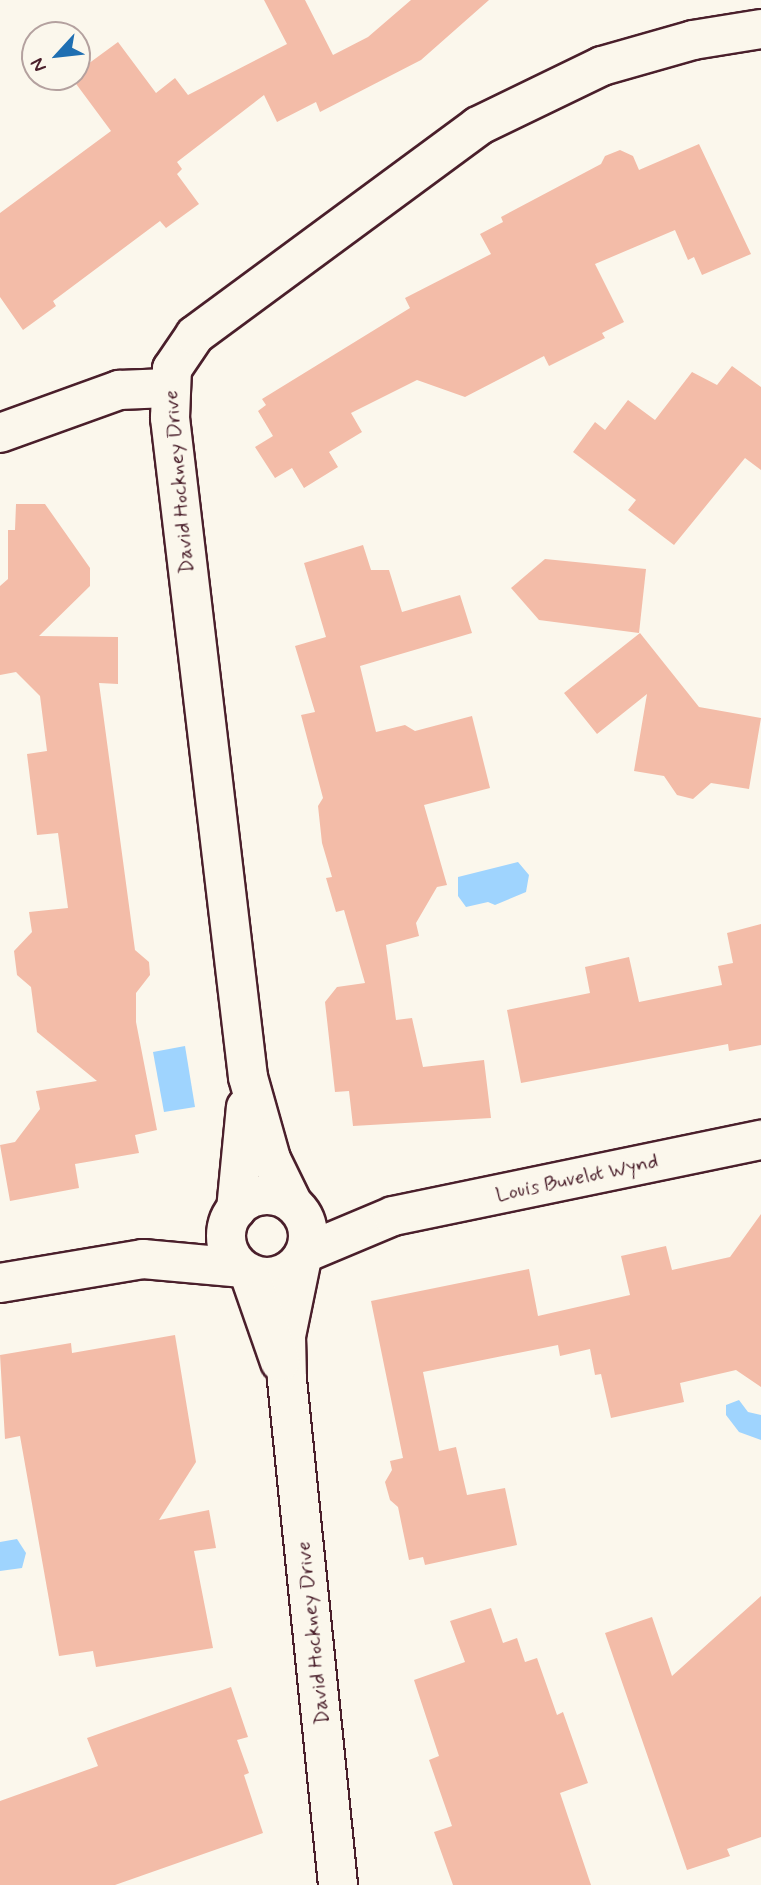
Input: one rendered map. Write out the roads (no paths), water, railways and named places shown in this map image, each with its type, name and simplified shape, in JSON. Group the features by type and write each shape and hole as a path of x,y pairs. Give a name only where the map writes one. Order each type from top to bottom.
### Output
{"street":[{"name":"David Hockney Drive","path":"296,1207 271,1159 248,1077 168,388 181,351 195,335 478,126 602,66 693,40 761,29"},
{"path":"0,433 119,390 168,388"},
{"name":"David Hockney Drive","path":"234,1212 248,1077"},
{"name":"Louis Buvelot Wynd","path":"304,1255 393,1216 761,1140"},
{"path":"0,1283 143,1259 245,1270 273,1277 295,1267 304,1255 307,1227 296,1207 267,1195 250,1199 234,1212 143,1259"},
{"name":"Louis Buvelot Wynd","path":"296,1207 393,1216"},
{"path":"234,1212 228,1249 245,1270"},
{"name":"David Hockney Drive","path":"304,1255 286,1336 286,1380 338,1885"},
{"name":"David Hockney Drive","path":"245,1270 286,1380"}],"water":[{"path":"518,862 529,875 526,892 495,905 488,902 466,907 458,896 458,877"},
{"path":"185,1046 195,1107 164,1112 153,1052"},
{"path":"739,1400 748,1412 761,1415 761,1440 739,1432 726,1415 726,1405"},
{"path":"17,1539 26,1553 22,1568 0,1571 0,1542"}]}
